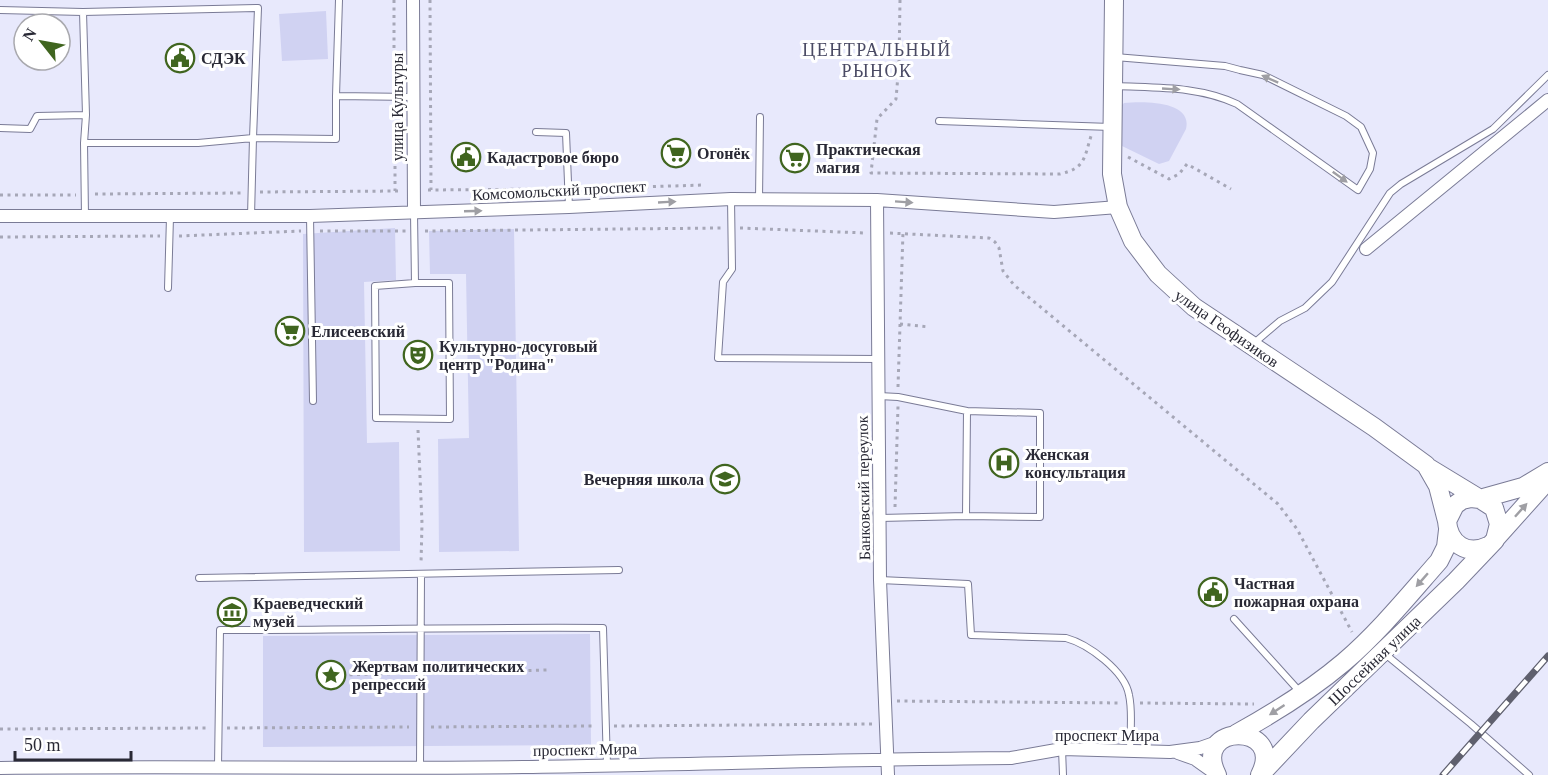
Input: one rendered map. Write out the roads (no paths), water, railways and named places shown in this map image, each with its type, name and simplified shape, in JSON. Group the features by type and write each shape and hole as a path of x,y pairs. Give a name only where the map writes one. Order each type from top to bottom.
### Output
{"main road":[{"name":"улица Геофизиков","path":"1114,0 1112,174 1118,207 1133,242 1158,274 1194,307 1374,427 1426,465 1438,486 1447,526"},
{"path":"1426,465 1480,499 1494,508 1498,515 1498,532 1491,543 1481,549 1464,549 1451,538 1447,526 1450,513 1462,500 1480,499 1523,487 1548,472"},
{"name":"Шоссейная улица","path":"1260,775 1311,721 1456,581 1548,480"},
{"name":"Шоссейная улица","path":"1228,737 1261,720 1301,694 1352,655 1400,606 1443,554 1446,546 1447,526"},
{"path":"1217,775 1212,757 1228,737 1245,735 1259,744 1265,759 1260,775"}],"street":[{"name":"улица Культуры","path":"413,0 414,213"},
{"path":"1366,249 1548,100"},
{"name":"Комсомольский проспект","path":"0,216 310,216 731,199 877,201 1054,212 1118,207"},
{"name":"Банковский переулок","path":"877,201 880,579 888,775"},
{"name":"проспект Мира","path":"0,768 306,771 420,767 439,771 607,766 621,770 886,759 1011,758 1062,749 1170,752 1200,748 1228,737"},
{"name":"проспект Мира","path":"1170,752 1195,759 1217,775"}],"lane":[{"path":"84,143 198,143 252,138 336,139 339,0"},
{"path":"0,10 83,12 258,8 251,216"},
{"path":"83,12 86,115 85,217"},
{"path":"1113,86 1193,90 1223,97 1237,104 1358,190 1373,162 1373,153 1361,127 1333,108 1263,75 1225,66 1114,57"},
{"path":"1250,346 1280,321 1305,308 1332,282 1390,194 1401,184 1493,129 1548,75"},
{"path":"336,96 414,97"},
{"path":"0,128 30,129 37,116 86,115"},
{"path":"759,199 760,117"},
{"path":"939,121 1111,128"},
{"path":"536,132 566,134 569,207"},
{"path":"731,199 732,269 723,282 718,358 878,359"},
{"path":"414,213 415,283"},
{"path":"310,216 314,401"},
{"path":"168,288 170,217"},
{"path":"415,283 449,283 450,419 376,418 375,286 415,283"},
{"path":"879,396 898,397 967,411 1040,413 1040,517 880,518"},
{"path":"966,516 967,411"},
{"path":"199,578 619,570"},
{"path":"420,767 421,574"},
{"path":"880,579 968,584 971,635 1050,637 1079,642 1089,647 1118,674 1125,684 1130,703 1130,751"},
{"path":"1234,619 1301,694"},
{"path":"218,770 220,630 379,630 420,627 603,628 607,766"},
{"path":"1383,652 1529,775"},
{"path":"1062,749 1063,775"}],"railway":[{"path":"1443,775 1548,656"}],"place":[{"name":"СДЭК","path":"180,58"},
{"name":"Огонёк","path":"676,153"},
{"name":"Кадастровое бюро","path":"466,157"},
{"name":"Практическая магия","path":"795,158"},
{"name":"Елисеевский","path":"290,331"},
{"name":"Культурно-досуговый центр \"Родина\"","path":"418,355"},
{"name":"Женская консультация","path":"1004,463"},
{"name":"Вечерняя школа","path":"725,479"},
{"name":"Частная пожарная охрана","path":"1213,592"},
{"name":"Краеведческий музей","path":"232,612"},
{"name":"Жертвам политических репрессий","path":"331,675"}],"district":[{"name":"ЦЕНТРАЛЬНЫЙ РЫНОК","path":"877,60"}]}
